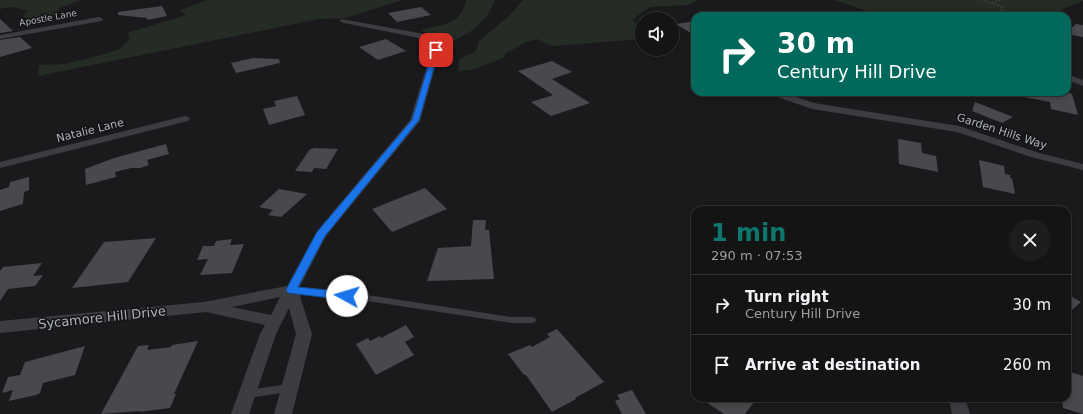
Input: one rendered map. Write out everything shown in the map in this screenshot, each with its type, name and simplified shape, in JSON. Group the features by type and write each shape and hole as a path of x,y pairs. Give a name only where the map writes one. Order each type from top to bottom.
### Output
{"street":[{"name":"Apostle Lane","path":"0,37 99,19"},
{"path":"240,414 268,334 321,234 415,120 436,50 427,37 344,21"},
{"path":"1071,78 1083,83"},
{"name":"Garden Hills Way","path":"783,96 812,106 960,129 1035,155 1083,167"},
{"name":"Natalie Lane","path":"0,165 186,119"},
{"path":"204,307 291,290"},
{"path":"283,414 304,334 291,290"},
{"path":"204,307 275,321"},
{"name":"Sycamore Hill Drive","path":"0,327 204,307"},
{"path":"958,402 961,414"}],"lane":[{"path":"291,290 374,299 512,320 532,320"},
{"path":"247,394 290,388"}],"path":[{"path":"981,0 1003,8 1000,12"},
{"path":"992,3 1000,0"}],"shaded area":[{"path":"0,0 81,0 60,8 53,18 41,21 23,17 28,10 10,7 0,9"},
{"path":"207,0 403,0 345,18 319,19 38,76 39,65 65,64 120,49 130,38 127,33 186,15 179,11"},
{"path":"466,0 495,0 487,16 473,30 450,43 420,30 443,25 455,19 460,15"},
{"path":"523,0 698,0 689,5 650,7 643,12 635,12 635,18 632,20 635,22 635,40 553,46 537,39 526,42 506,53 503,58 475,69 458,71 459,59 476,51 479,41 509,16"},
{"path":"834,0 1083,0 1058,12 871,12"}],"building":[{"path":"162,6 167,16 147,20 147,18 118,15 118,12"},
{"path":"421,7 431,15 397,22 388,13"},
{"path":"0,19 13,31 0,33"},
{"path":"691,22 691,32 679,26 679,24"},
{"path":"1076,24 1083,25 1083,37 1071,35 1071,28"},
{"path":"20,37 32,48 0,57 0,40"},
{"path":"386,39 406,51 378,60 359,47"},
{"path":"253,58 279,59 280,63 236,73 231,63"},
{"path":"552,61 572,72 552,79 590,103 551,116 531,102 553,95 518,71"},
{"path":"1072,94 1078,115 1051,109 1050,102 1024,97 1071,96"},
{"path":"297,96 305,115 269,125 263,109 276,106 274,101"},
{"path":"975,102 1013,117 1002,123 972,111"},
{"path":"898,139 921,143 922,153 936,156 938,172 899,164"},
{"path":"166,144 169,154 147,160 149,165 115,172 116,177 86,185 85,169 114,158"},
{"path":"310,149 338,149 326,169 314,168 312,172 295,171"},
{"path":"979,160 1004,166 1005,174 1010,175 1010,178 1012,178 1015,194 983,187"},
{"path":"29,177 29,190 24,192 23,204 0,211 0,190 9,187 10,182"},
{"path":"425,188 447,209 392,232 372,209"},
{"path":"279,189 307,194 281,217 268,215 273,210 259,207"},
{"path":"473,220 486,220 485,230 489,230 494,279 427,281 438,248 471,246"},
{"path":"156,238 128,282 72,288 104,242"},
{"path":"232,239 230,245 244,244 232,273 200,275 208,259 197,260 203,246 214,246 216,241"},
{"path":"42,263 33,276 43,275 35,286 8,289 0,301 0,271 3,267"},
{"path":"1071,296 1081,302 1071,311"},
{"path":"406,325 414,337 405,342 414,355 376,375 356,344 368,338 370,341 380,336 381,338"},
{"path":"557,329 604,382 552,412 526,375 524,375 508,354 530,345 532,347 550,337 547,334"},
{"path":"198,341 174,394 176,394 170,408 139,412 140,411 101,414 138,346 149,345 147,350 171,347 172,345"},
{"path":"85,346 75,375 43,383 40,393 36,395 9,401 13,390 2,393 8,377 20,375 25,362"},
{"path":"1071,372 1083,376 1083,414 1063,408 1062,402 1071,402"},
{"path":"632,390 646,414 622,414 615,401 620,399 617,395"},
{"path":"706,402 754,402 745,414 724,414"}],"route":[{"path":"347,296 291,290 321,234 415,120 436,50"}]}
